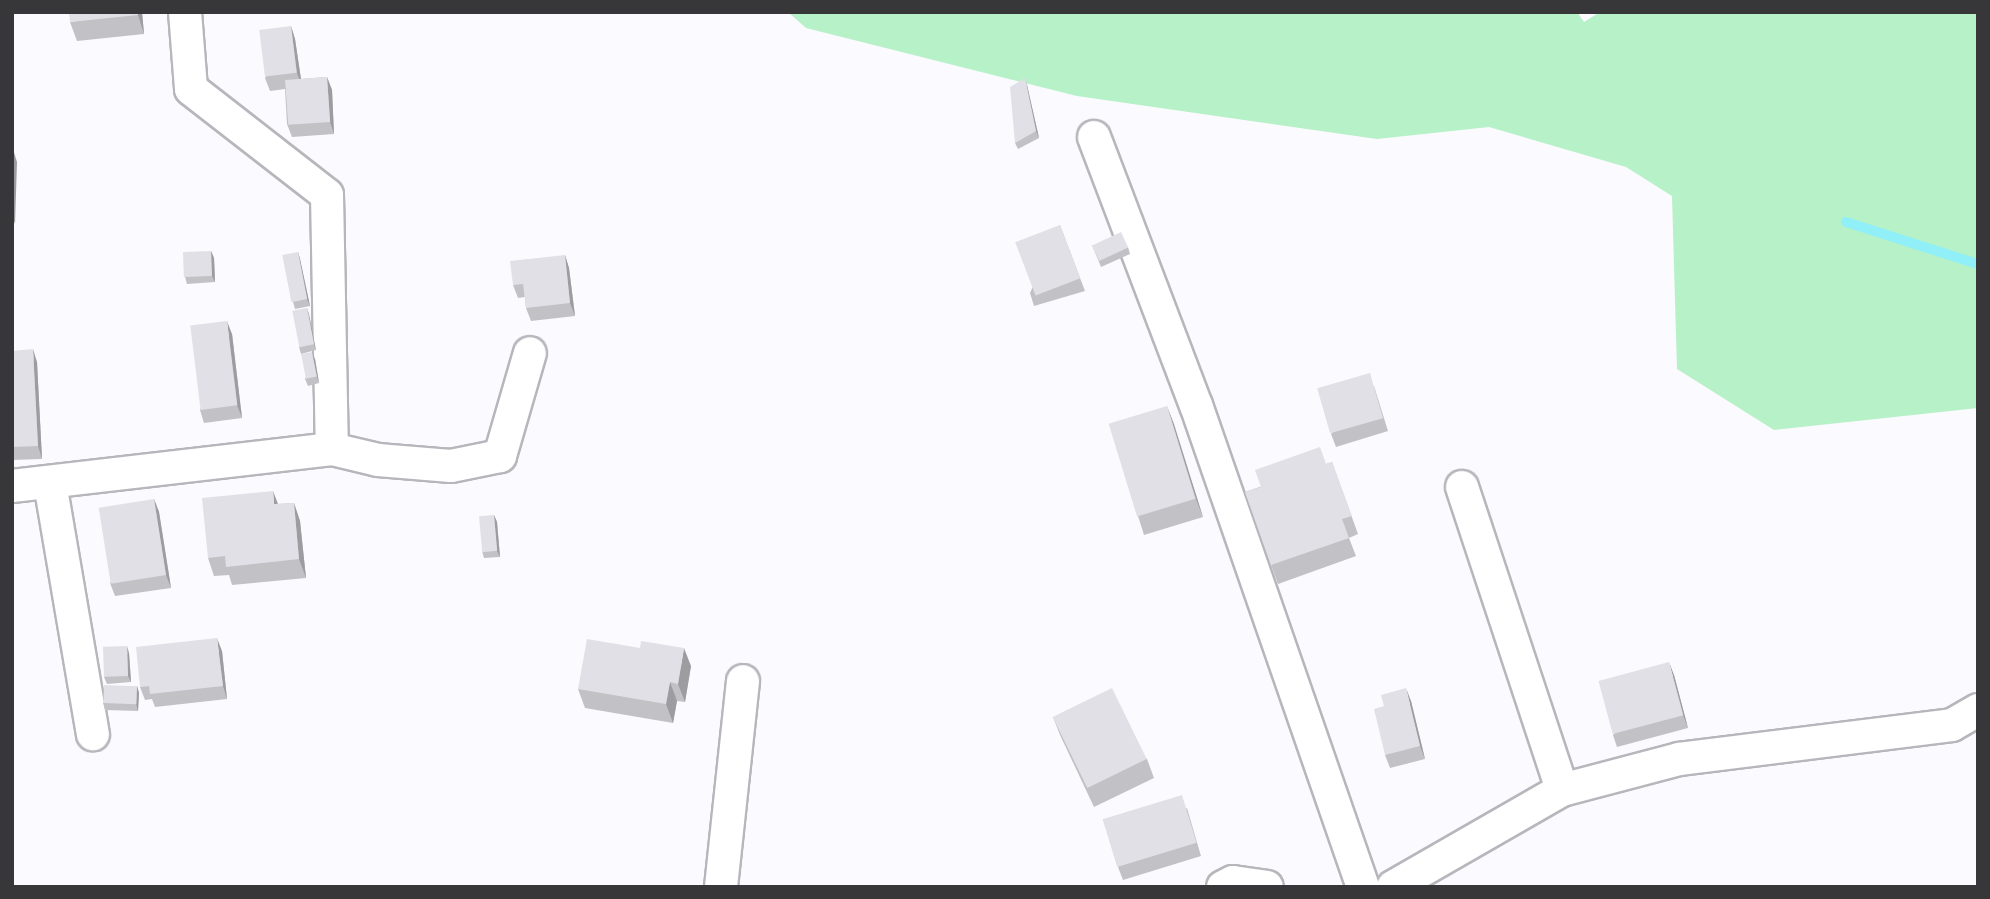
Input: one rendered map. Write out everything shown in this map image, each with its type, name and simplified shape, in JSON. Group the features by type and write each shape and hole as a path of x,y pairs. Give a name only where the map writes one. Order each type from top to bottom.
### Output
{"street":[{"path":"185,12 191,89 327,195 332,449"},
{"path":"1094,137 1196,405 1363,887"},
{"path":"12,486 50,484 332,449 378,460 451,466 500,456 530,353"},
{"path":"50,484 93,734"},
{"path":"1462,487 1562,790"},
{"path":"721,887 743,681"},
{"path":"1393,887 1562,790 1679,759 1952,726 1978,710"},
{"path":"1223,887 1233,882 1267,887"}],"green space":[{"path":"788,12 1577,12 1584,22 1600,12 1978,12 1978,408 1774,430 1677,369 1672,196 1626,167 1489,127 1377,139 1077,96 806,28"}],"building":[{"path":"69,12 137,12 138,15 70,22"},
{"path":"291,26 297,73 265,77 259,30"},
{"path":"327,77 330,122 288,125 285,80"},
{"path":"1025,78 1036,131 1015,143 1010,87"},
{"path":"1060,225 1080,278 1036,295 1015,242"},
{"path":"1121,232 1128,247 1099,261 1092,246"},
{"path":"211,251 212,276 184,277 183,252"},
{"path":"298,252 307,299 291,302 282,255"},
{"path":"565,255 570,303 526,308 523,284 513,285 510,261"},
{"path":"307,308 314,344 299,347 292,311"},
{"path":"227,321 237,405 201,410 190,326"},
{"path":"33,349 38,446 12,447 12,351"},
{"path":"312,352 317,377 306,379 301,354"},
{"path":"1370,373 1383,418 1330,433 1317,388"},
{"path":"1167,406 1195,499 1137,517 1109,424"},
{"path":"1320,447 1326,464 1332,462 1352,516 1342,519 1349,538 1271,565 1245,492 1261,487 1255,470"},
{"path":"273,491 274,504 294,503 299,559 226,567 225,556 208,558 202,498"},
{"path":"154,499 166,575 111,584 99,508"},
{"path":"494,515 497,551 482,552 479,516"},
{"path":"217,638 223,686 150,694 149,686 140,687 136,647"},
{"path":"587,639 640,648 641,641 684,648 678,684 670,682 666,704 578,689"},
{"path":"127,646 128,676 104,677 103,647"},
{"path":"1669,662 1683,715 1613,734 1598,681"},
{"path":"104,685 137,686 136,704 103,703"},
{"path":"1112,688 1147,759 1087,788 1053,717"},
{"path":"1406,688 1420,746 1385,755 1374,709 1384,706 1381,695"},
{"path":"1182,795 1197,843 1117,867 1103,819"}],"waterway":[{"path":"1846,222 1978,264"}]}
